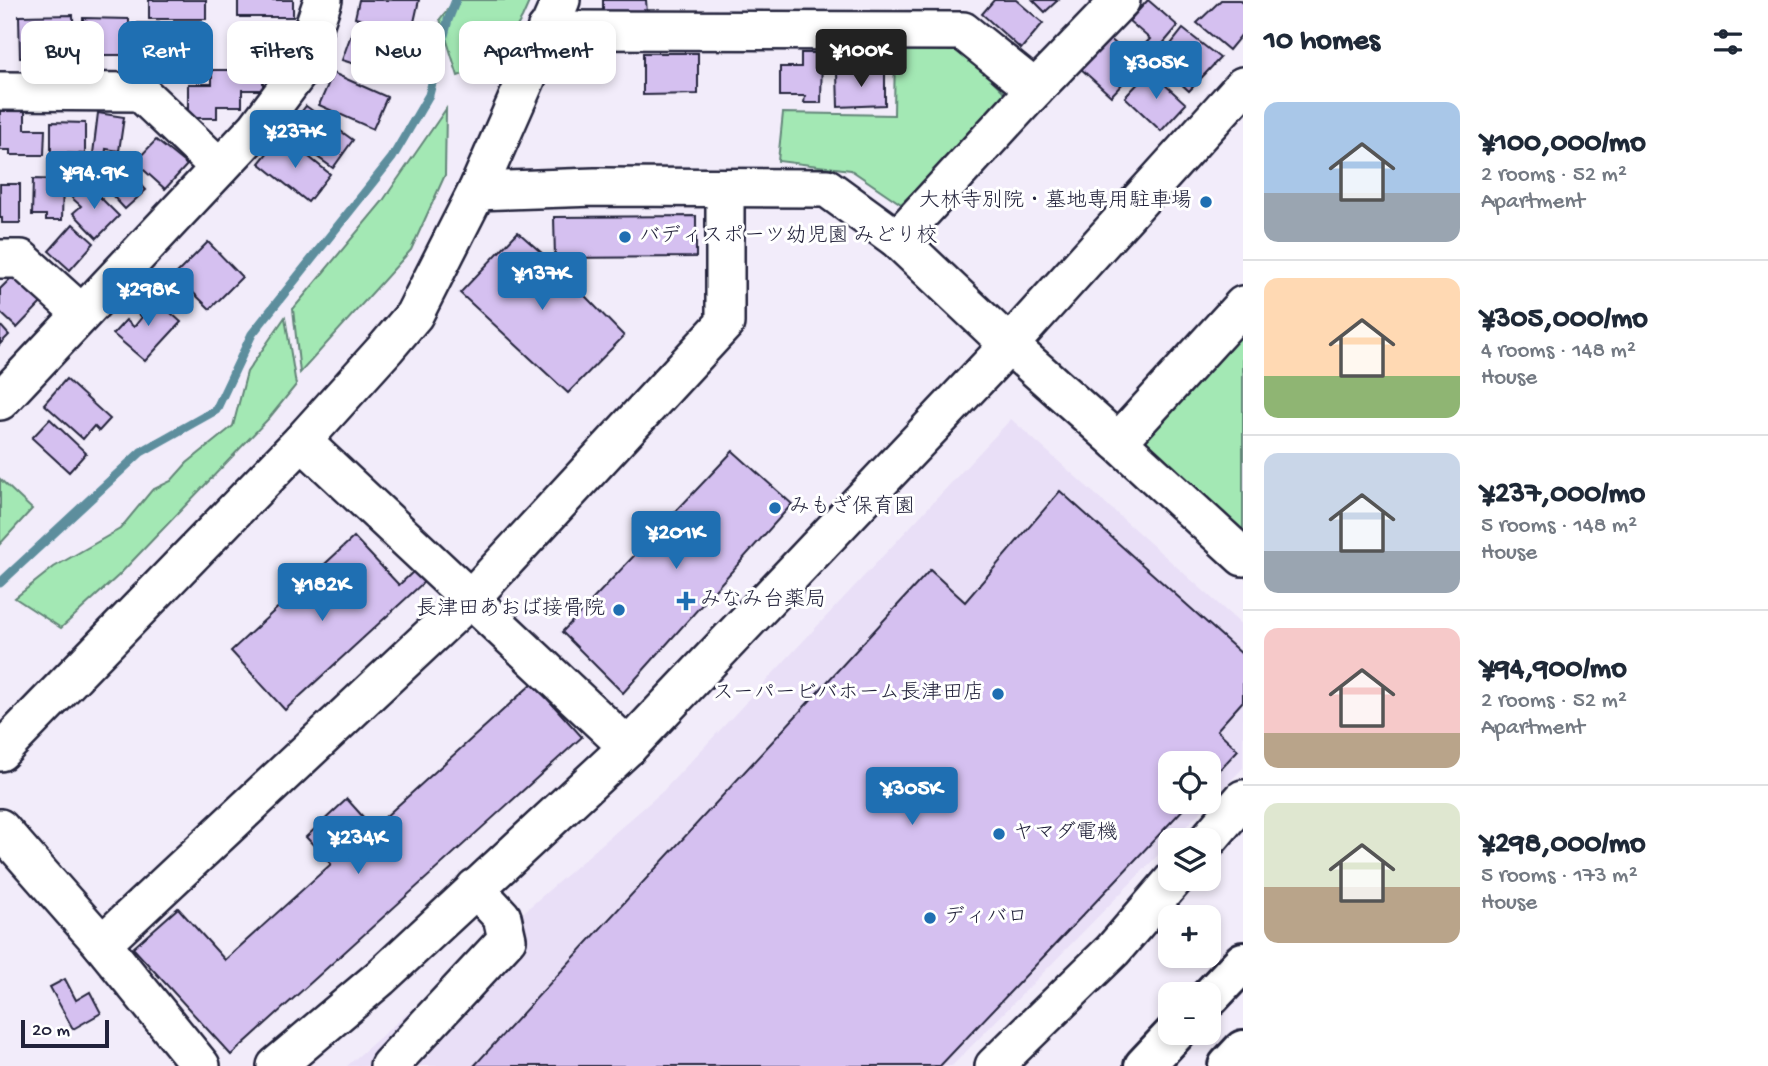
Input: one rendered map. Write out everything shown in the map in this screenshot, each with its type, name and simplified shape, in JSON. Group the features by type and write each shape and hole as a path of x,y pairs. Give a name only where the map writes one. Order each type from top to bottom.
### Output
{"highway":[{"path":"1221,985 1243,962"},
{"path":"1144,1066 1164,1045"},
{"path":"1228,1066 1243,1050"}],"street":[{"path":"0,401 256,129 298,72 323,0"},
{"path":"897,239 1121,0"},
{"path":"0,752 302,440 414,315 477,191 553,15 963,31 1035,89"},
{"path":"276,1066 380,978 628,747 1009,345 1243,86"},
{"path":"0,91 140,92 219,167"},
{"path":"477,191 595,187 827,188 897,239 1009,345 1243,557"},
{"path":"102,944 471,598 725,323 725,189"},
{"path":"0,259 21,259 81,313"},
{"path":"1118,442 1243,305"},
{"path":"302,440 628,747"},
{"path":"1218,828 1243,799"},
{"path":"0,828 102,944 201,1066"},
{"path":"389,1066 507,939 502,917 475,888"},
{"path":"994,1066 1113,950 1163,891"}],"shaded area":[{"name":"スーパービバホーム長津田店","path":"1011,419 1243,626 1243,768 1221,791 1221,751 1158,751 1158,814 1198,814 1184,828 1158,828 1158,855 952,1066 347,1066 663,791"}],"green space":[{"path":"455,0 530,0 520,21 459,21 458,76 445,35 445,21 440,19"},
{"path":"895,44 956,44 1003,91 1004,104 901,204 851,170 778,161 783,113 894,115"},
{"path":"446,109 445,175 411,250 300,373 293,309 382,202"},
{"path":"285,317 296,385 270,417 118,576 61,628 15,598 54,567 120,529 152,490 171,481 187,463 233,426 247,372"},
{"path":"1243,330 1243,546 1139,443"},
{"path":"0,479 32,509 0,544"}],"building":[{"path":"149,0 206,0 206,19 149,19"},
{"path":"238,0 293,0 293,17 238,17"},
{"path":"359,0 419,0 414,21 368,21 355,18"},
{"path":"603,0 646,0 647,13 603,14"},
{"path":"994,0 1016,0 1043,23 1021,49 982,14"},
{"path":"1033,0 1058,0 1045,12"},
{"path":"1148,0 1178,26 1155,53 1145,44 1150,39 1129,21"},
{"path":"1221,0 1240,0 1243,3 1243,33 1229,50 1197,23"},
{"path":"73,15 73,21 21,21 20,58 19,16"},
{"path":"83,18 129,19 118,21 118,55 104,55 104,21 83,21"},
{"path":"1183,29 1220,58 1189,91 1157,62"},
{"path":"351,35 351,63 342,60"},
{"path":"1108,37 1140,65 1111,96 1080,68"},
{"path":"643,53 698,53 698,94 643,95"},
{"path":"801,53 822,53 821,103 804,103 805,96 780,96 780,67 801,67"},
{"path":"213,70 227,70 227,84 263,84 263,90 242,90 242,106 217,106 217,118 188,118 188,84 213,84"},
{"path":"1150,71 1186,104 1161,131 1125,97"},
{"path":"837,72 885,72 885,105 838,107"},
{"path":"337,75 351,81 351,84 358,84 387,97 373,129 319,105 328,84 337,84"},
{"path":"306,106 353,140 333,168 295,141 302,131 292,124"},
{"path":"0,109 25,109 25,129 45,129 44,155 10,155 10,150 0,150"},
{"path":"98,113 124,117 119,151 106,149 104,164 92,162"},
{"path":"51,122 85,123 85,154 51,153"},
{"path":"156,140 187,165 165,189 135,162"},
{"path":"277,141 289,151 293,144 330,174 308,202 259,163"},
{"path":"120,161 146,190 125,209 99,181"},
{"path":"33,179 63,180 62,220 46,220 46,215 32,215"},
{"path":"86,183 119,216 97,238 73,213 81,206 72,198"},
{"path":"0,184 20,184 20,223 2,223"},
{"name":"バディスポーツ幼児園 みどり校","path":"696,216 696,257 555,258 554,217"},
{"path":"73,224 94,243 70,270 49,251"},
{"path":"518,232 552,262 624,336 568,393 460,293"},
{"path":"208,242 242,277 210,309 175,275"},
{"path":"14,275 42,302 17,328 0,312 0,289"},
{"path":"150,294 181,322 145,361 113,334 126,320 134,327 142,317 135,311"},
{"path":"0,325 9,335 0,344"},
{"path":"66,379 110,419 99,431 94,426 83,439 44,404"},
{"path":"50,419 86,453 69,472 32,438"},
{"path":"733,451 792,504 623,693 562,632"},
{"name":"スーパービバホーム長津田店","path":"1060,491 1243,655 1243,701 1217,730 1238,750 1221,768 1221,751 1158,751 1158,814 1179,814 1165,828 1158,828 1158,836 940,1066 474,1066 930,570 965,602"},
{"path":"354,537 399,585 414,571 424,582 285,710 231,651"},
{"path":"533,683 582,737 231,1055 133,948 178,908 225,960 331,864 306,837 347,799 373,828"},
{"path":"65,979 76,1000 90,992 101,1013 73,1029 50,987"}],"waterway":[{"path":"0,583 141,452 216,410 252,334 392,158 429,95 448,20 456,0"}],"place":[{"name":"大林寺別院・墓地専用駐車場","path":"1206,202"},
{"name":"バディスポーツ幼児園 みどり校","path":"625,237"},
{"name":"みもざ保育園","path":"775,508"},
{"name":"みなみ台薬局","path":"686,601"},
{"name":"長津田あおば接骨院","path":"619,610"},
{"name":"スーパービバホーム長津田店","path":"998,694"},
{"name":"ヤマダ電機","path":"999,834"},
{"name":"ディバロ","path":"930,918"}]}
